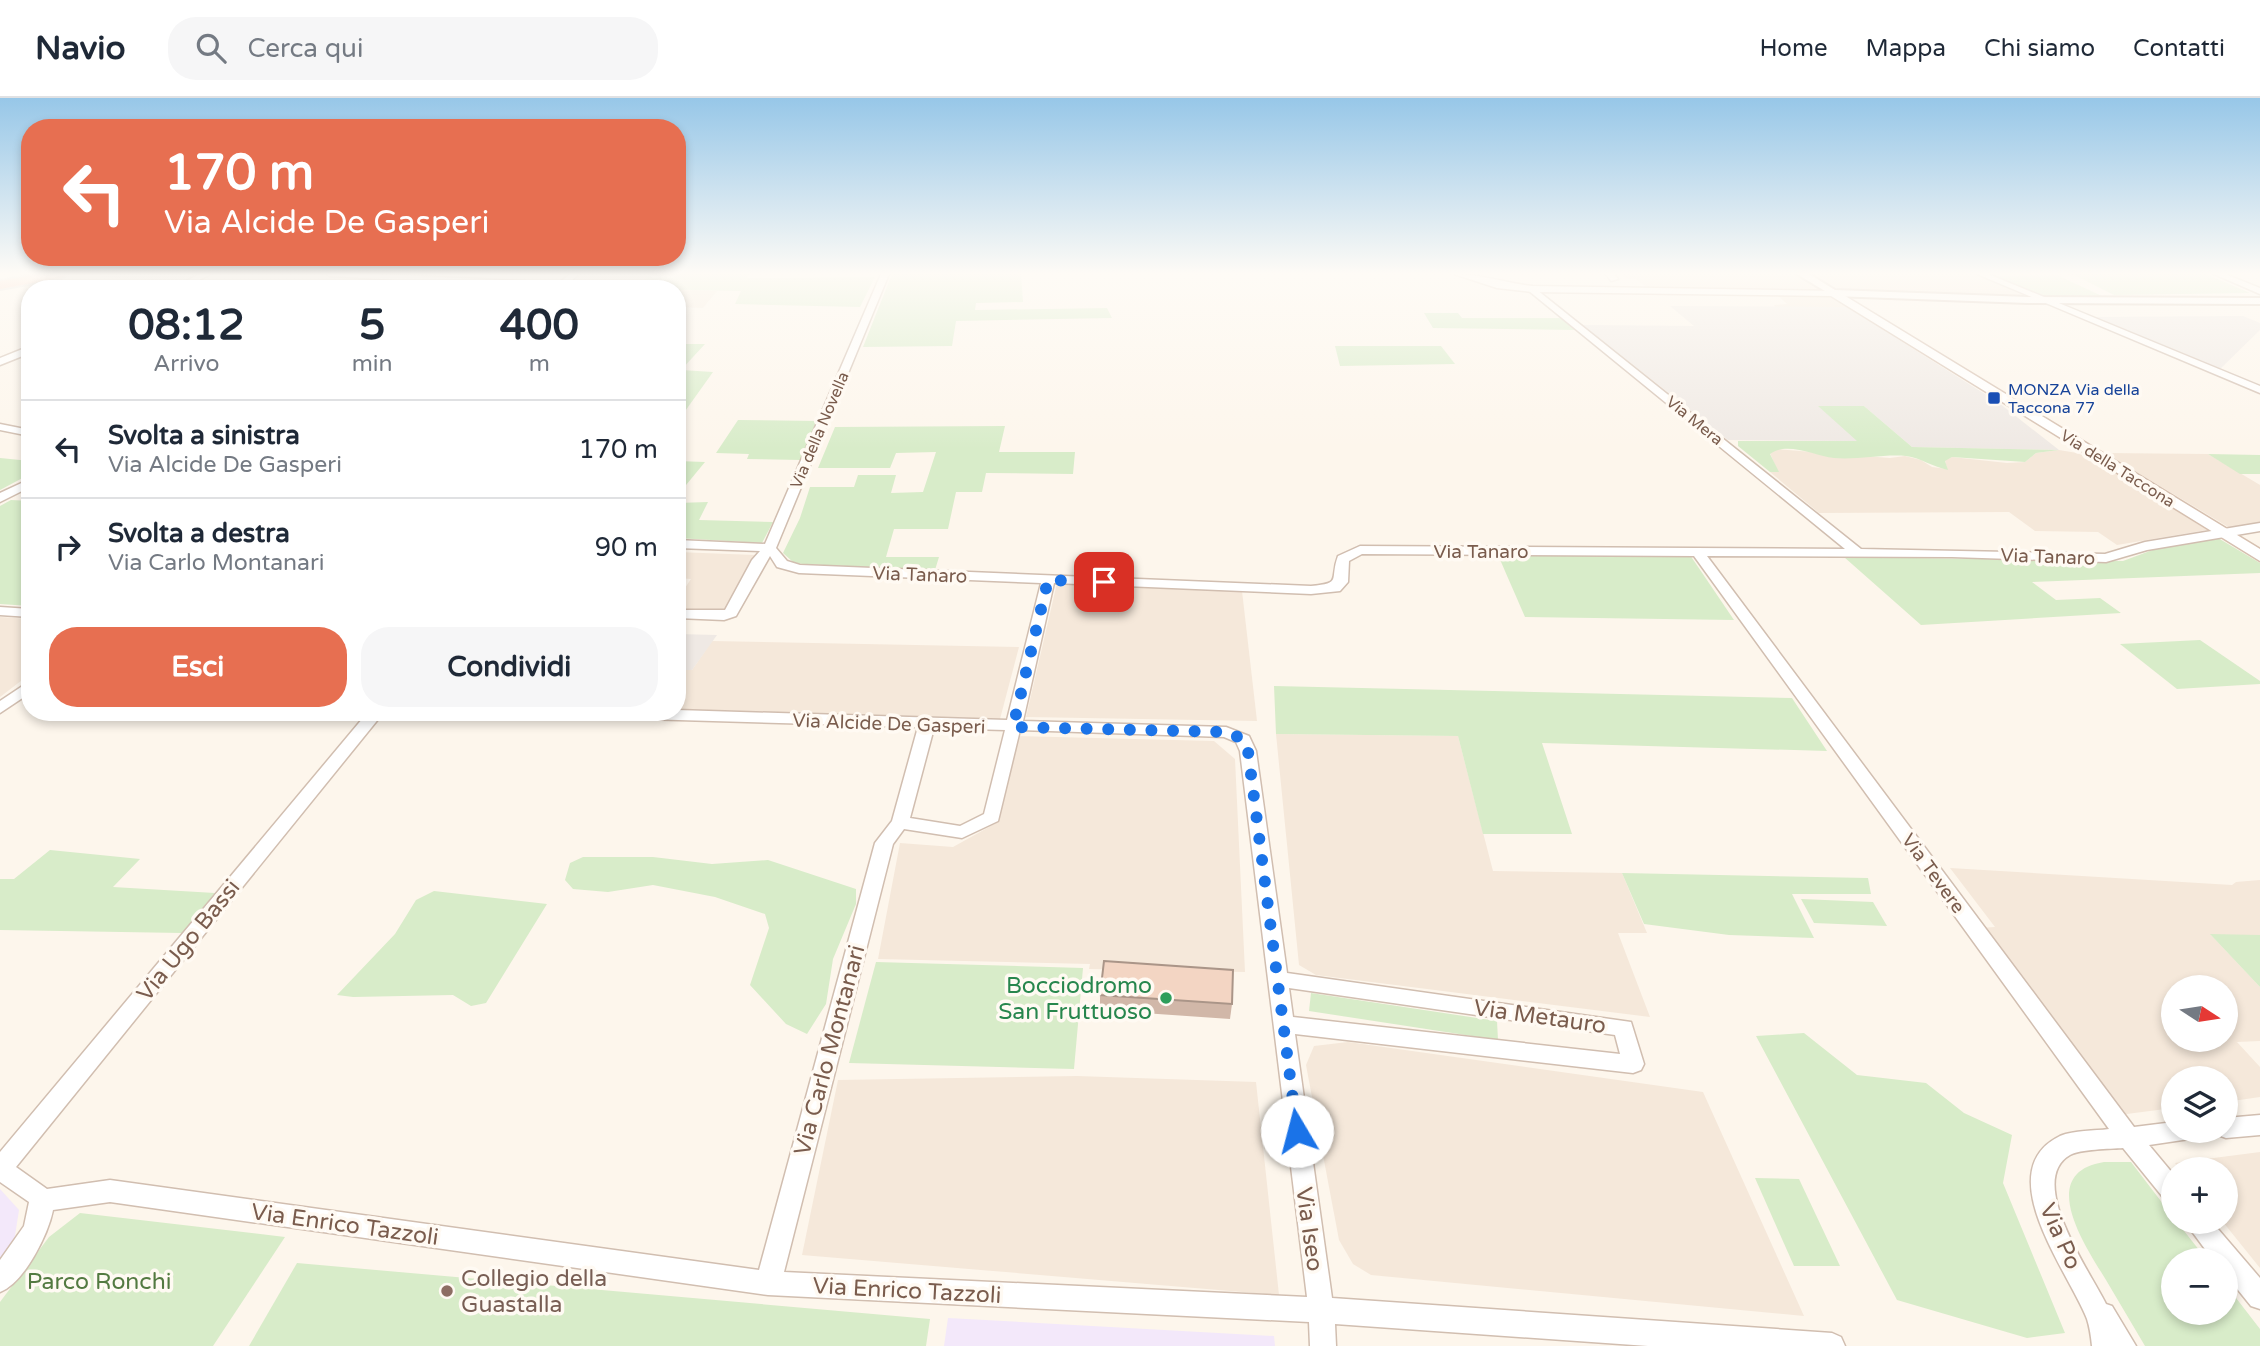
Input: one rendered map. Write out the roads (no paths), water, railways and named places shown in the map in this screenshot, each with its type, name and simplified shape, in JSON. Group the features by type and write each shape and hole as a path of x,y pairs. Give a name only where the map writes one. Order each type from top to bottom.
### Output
{"main road":[{"name":"Via della Taccona","path":"1897,332 2260,556"}],"street":[{"name":"Via della Novella","path":"770,548 861,332"},
{"name":"Via Mera","path":"1585,332 1858,553"},
{"path":"2121,332 2260,390"},
{"path":"0,362 21,353"},
{"path":"0,428 21,432"},
{"path":"0,498 21,487"},
{"name":"Via Tanaro","path":"770,548 782,564 799,569 1324,590 1335,588 1341,582 1343,559 1360,550 1698,551 2106,558 2145,546 2260,527"},
{"path":"686,544 770,548"},
{"path":"686,614 731,613 759,560 770,548"},
{"name":"Via Tevere","path":"1698,551 2128,1136 2161,1176"},
{"path":"900,822 962,832 992,817 1048,580"},
{"path":"0,611 21,612"},
{"path":"0,708 21,692"},
{"name":"Via Alcide De Gasperi","path":"686,716 1226,732 1243,739"},
{"name":"Via Ugo Bassi","path":"0,1169 369,721"},
{"name":"Via Carlo Montanari","path":"768,1283 884,843 900,822 927,724"},
{"name":"Via Iseo","path":"1243,739 1248,751 1324,1346"},
{"name":"Via Metauro","path":"1277,979 1624,1028 1633,1064 1283,1024"},
{"path":"2238,1127 2260,1125"},
{"path":"2128,1136 2161,1133"},
{"name":"Via Po","path":"2088,1292 2059,1241 2042,1193 2041,1181 2045,1167 2056,1151 2066,1144 2128,1136"},
{"path":"0,1169 37,1194 41,1200 41,1210 33,1233 0,1280"},
{"name":"Via Enrico Tazzoli","path":"41,1200 110,1191 768,1283 1321,1310 1832,1346"},
{"path":"2207,1234 2260,1297"},
{"path":"2088,1292 2100,1319 2105,1346"},
{"path":"2088,1292 2123,1346"}],"place":[{"name":"MONZA Via della Taccona 77","path":"1994,398"},
{"name":"Bocciodromo San Fruttuoso","path":"1166,998"},
{"name":"Collegio della Guastalla","path":"447,1291"}],"park label":[{"name":"Parco Ronchi","path":"99,1281"}]}
